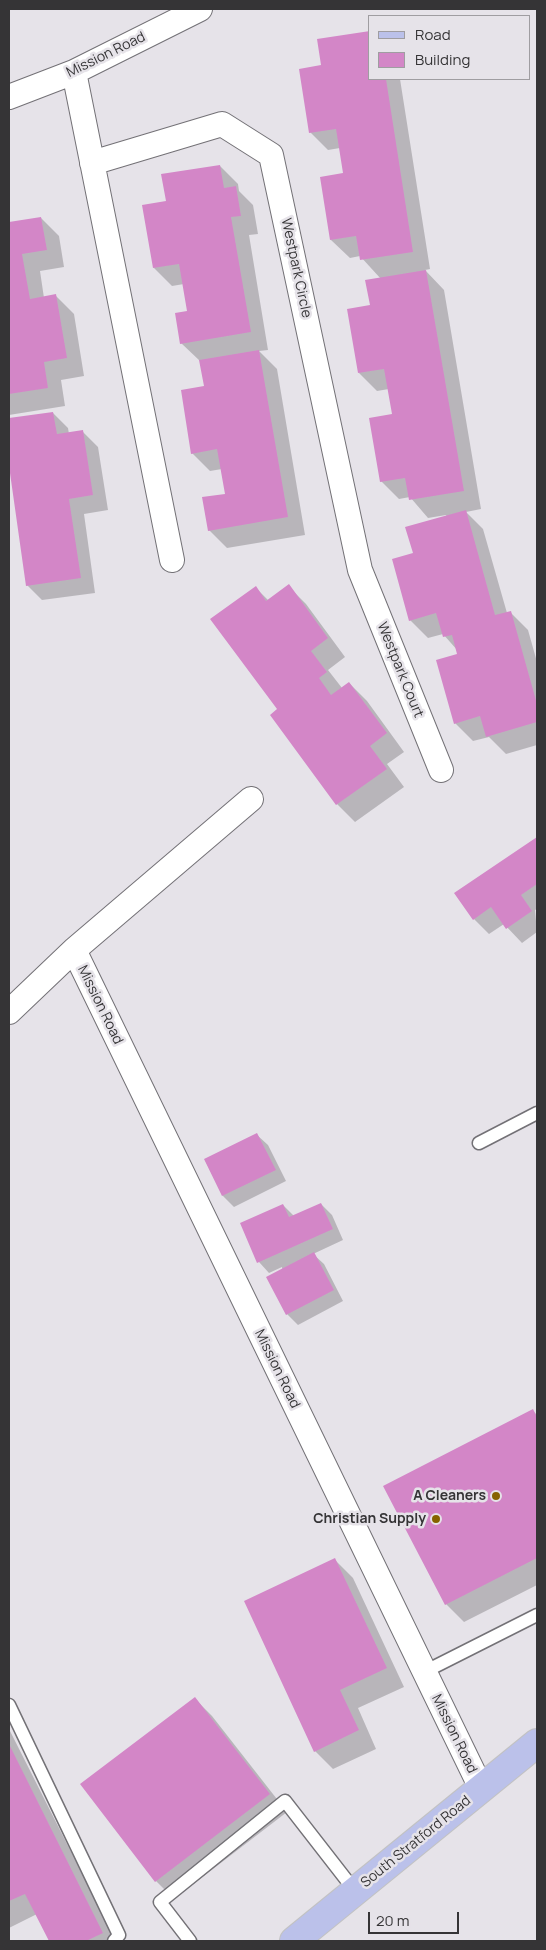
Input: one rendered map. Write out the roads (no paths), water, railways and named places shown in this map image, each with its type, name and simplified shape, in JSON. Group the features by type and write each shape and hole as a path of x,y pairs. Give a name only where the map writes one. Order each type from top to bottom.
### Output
{"main road":[{"name":"South Stratford Road","path":"294,1941 537,1743"}],"street":[{"name":"Mission Road","path":"9,96 74,72 200,9"},
{"path":"74,72 172,560"},
{"name":"Westpark Circle","path":"92,163 222,124 271,155 360,570"},
{"name":"Westpark Court","path":"360,570 441,770"},
{"name":"Mission Road","path":"9,1012 74,950 251,799"},
{"name":"Mission Road","path":"74,950 481,1788"}],"lane":[{"path":"479,1143 537,1113"},
{"path":"424,1672 537,1615"},
{"path":"9,1705 119,1935 114,1941"},
{"path":"190,1941 160,1902 285,1801 355,1891"}],"place":[{"name":"A Cleaners","path":"496,1496"},
{"name":"Christian Supply","path":"436,1519"}]}
